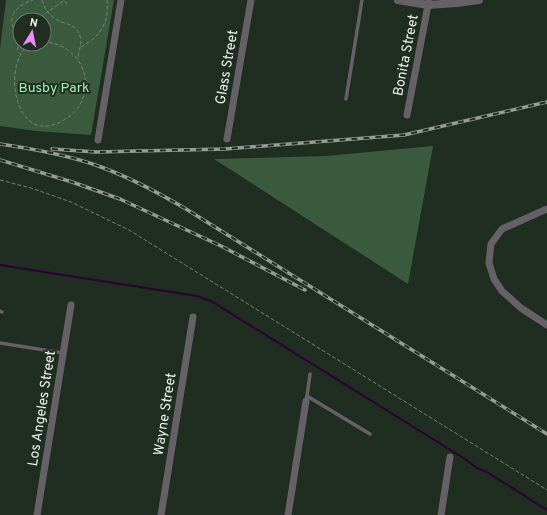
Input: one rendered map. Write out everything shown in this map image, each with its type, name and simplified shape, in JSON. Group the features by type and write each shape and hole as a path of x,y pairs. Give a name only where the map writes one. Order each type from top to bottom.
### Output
{"street":[{"path":"98,140 121,0"},
{"name":"Glass Street","path":"227,139 251,0"},
{"path":"398,0 456,3 478,0"},
{"name":"Bonita Street","path":"407,115 429,2"},
{"path":"547,209 502,229 491,244 489,263 494,279 502,291 521,308 547,325"},
{"name":"Los Angeles Street","path":"37,515 71,305"},
{"name":"Wayne Street","path":"161,515 193,317"},
{"path":"288,515 307,399"},
{"path":"441,515 450,457"}],"lane":[{"path":"346,99 362,0"},
{"path":"0,343 63,353"},
{"path":"310,374 307,399 370,434"}],"path":[{"path":"15,12 20,6 32,0"},
{"path":"42,0 45,8 54,18 68,23 76,29 80,37 78,60"},
{"path":"48,11 65,0 68,6"},
{"path":"80,48 96,37 102,27 107,16 107,0"},
{"path":"28,123 40,126 53,125 65,120 78,107 84,96 86,84 84,71 78,60 64,47 52,43"},
{"path":"0,180 31,188 71,202 129,230 547,490"}],"green space":[{"name":"Busby Park","path":"6,0 114,0 91,135 36,131 0,126 0,49"},
{"path":"433,146 408,284 214,159 326,156"}],"waterway":[{"path":"0,265 197,296 211,301 465,459 477,468 487,472 547,510"}],"railway":[{"path":"52,149 96,152 225,149 404,135 547,102"},
{"path":"0,144 51,153 89,163 123,176 155,192 186,209 547,434"},
{"path":"0,160 72,182 120,199 221,246 305,290"}]}
